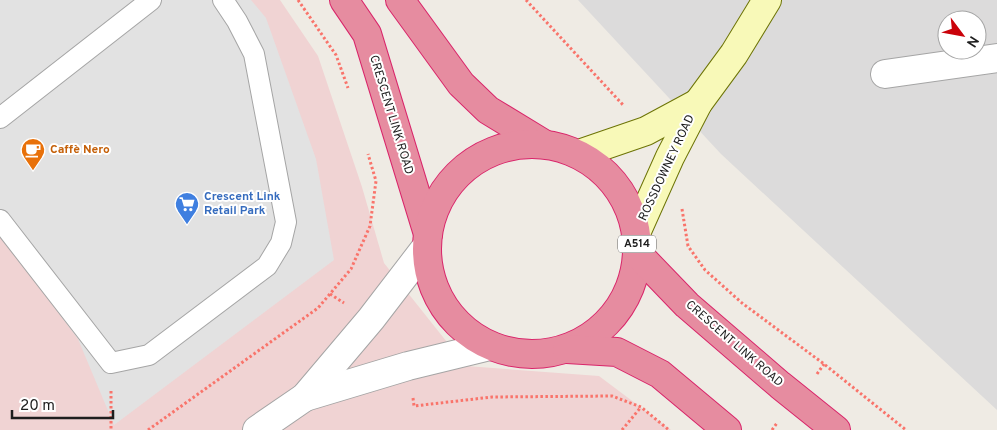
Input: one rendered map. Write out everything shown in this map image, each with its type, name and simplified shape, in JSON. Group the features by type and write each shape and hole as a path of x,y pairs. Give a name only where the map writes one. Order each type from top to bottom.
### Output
{"highway":[{"name":"CRESCENT LINK ROAD","path":"344,0 367,34 427,240 429,272 435,291 445,309 457,323 474,337 490,346 507,352 530,355 566,349 600,330 616,313 627,294 635,270 637,243 630,210 615,183 580,154 544,144 526,143 492,151 477,158 462,169 450,182 438,200 431,218 427,240"},
{"name":"CRESCENT LINK ROAD","path":"400,0 461,84 488,110 544,144"},
{"name":"CRESCENT LINK ROAD","path":"637,243 687,305 780,385 836,430"},
{"name":"CRESCENT LINK ROAD","path":"566,349 618,352 660,374 727,430"}],"street":[{"name":"ROSSDOWNEY ROAD","path":"637,243 670,157 698,103 734,54 767,0"},
{"path":"885,74 997,58"},
{"name":"ROSSDOWNEY ROAD","path":"580,154 646,131 698,103"},
{"path":"257,430 305,397 371,319 427,240"},
{"path":"305,397 408,366 490,346"}],"lane":[{"path":"0,118 152,0"},
{"path":"0,220 111,363 149,355 267,266 281,243 286,222 254,54 237,20 223,0"}],"path":[{"path":"298,0 336,55 351,96"},
{"path":"526,0 646,131"},
{"path":"148,430 318,308 351,269 370,226 376,181 368,153"},
{"path":"684,199 682,209 688,246 705,270 742,303 824,364 906,430"},
{"path":"111,363 111,430"},
{"path":"414,406 492,397 612,396 641,407 668,430"},
{"path":"622,430 641,407"}],"shaded area":[{"name":"Crescent Link Retail Park","path":"0,0 280,0 318,56 362,187 384,263 466,366 599,376 671,430 0,430"},
{"path":"0,0 251,0 266,18 316,159 334,260 114,425 78,339 0,234"},
{"path":"578,0 997,0 997,410 721,154"}],"place":[{"name":"Caffè Nero","path":"33,171"},
{"name":"Crescent Link Retail Park","path":"187,225"}]}
